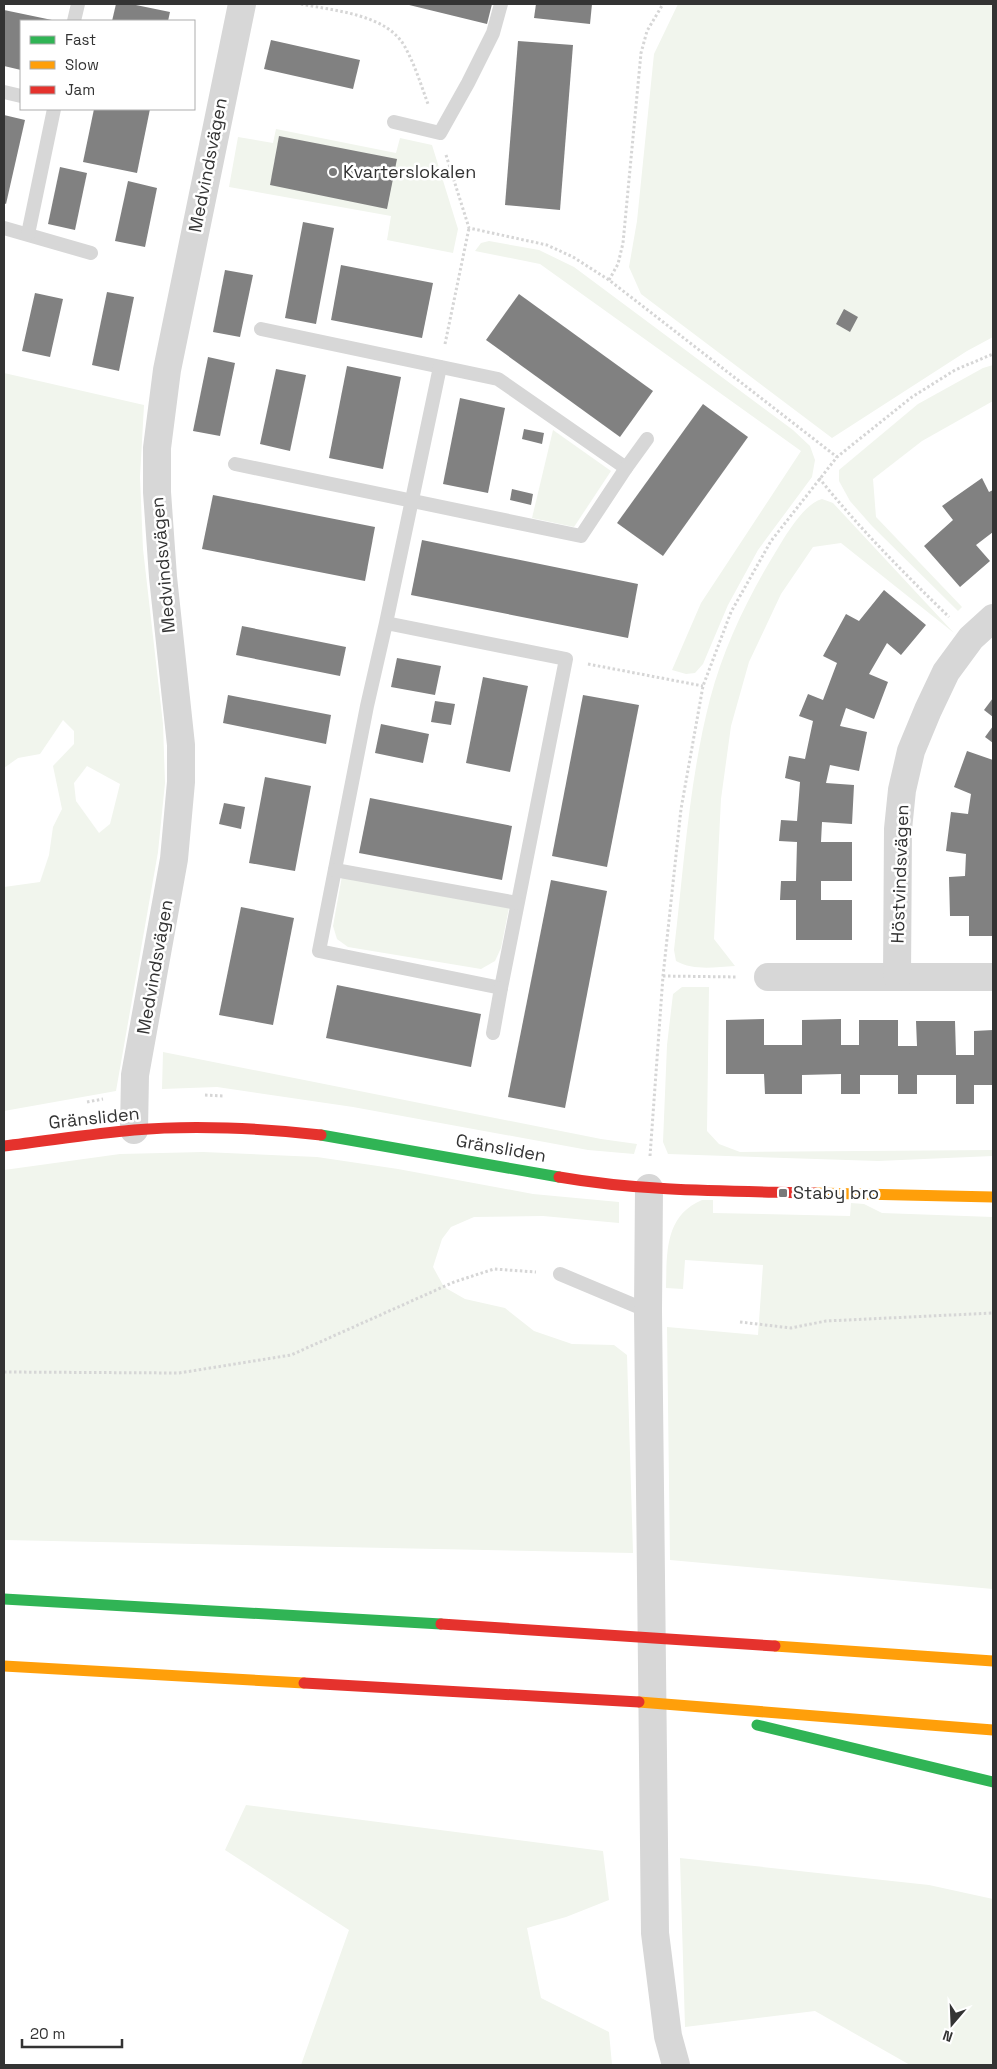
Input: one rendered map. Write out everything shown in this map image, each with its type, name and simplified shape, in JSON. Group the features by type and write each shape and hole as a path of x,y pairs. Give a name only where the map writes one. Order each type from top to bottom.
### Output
{"main road":[{"name":"Gränsliden","path":"4,1146 134,1130 192,1128 289,1131 352,1139 594,1183 649,1188 728,1191 993,1197"},
{"path":"4,1599 618,1634 993,1661"},
{"path":"4,1666 668,1704 993,1730"},
{"path":"668,1704 993,1782"}],"street":[{"name":"Medvindsvägen","path":"134,1130 135,1075 174,859 181,782 181,745 159,531 157,492 160,412 242,4"},
{"name":"Höstvindsvägen","path":"897,977 898,830 902,790 912,751 928,710 946,672 971,638 993,618"},
{"path":"768,977 993,977"},
{"path":"649,1188 648,1311 652,1502 655,1933 668,2036 676,2065"}],"lane":[{"path":"74,20 78,4"},
{"path":"394,122 440,133 493,33 501,4"},
{"path":"4,92 20,96"},
{"path":"28,234 54,110"},
{"path":"4,228 91,253"},
{"path":"261,329 498,379 626,468"},
{"path":"440,367 367,706 319,951 501,988"},
{"path":"235,464 580,536 647,439"},
{"path":"386,623 566,659 493,1033"},
{"path":"335,870 517,903"},
{"path":"560,1274 648,1311"}],"path":[{"path":"301,4 375,20 391,30 404,45 440,133 469,228 440,367"},
{"path":"609,280 618,264 623,243 641,53 648,31 663,4"},
{"path":"469,228 547,245 573,257 609,280 837,457"},
{"path":"649,1188 663,976 681,809 703,686 731,612 771,541 837,457 912,398 955,370 993,354"},
{"path":"820,478 853,520 891,561 971,638"},
{"path":"566,659 703,686"},
{"path":"663,976 768,977"},
{"path":"4,1372 179,1373 291,1355 454,1282 494,1269 560,1274"},
{"path":"740,1322 791,1328 826,1321 993,1313"}],"shaded area":[{"path":"678,4 993,4 993,337 967,351 832,438 641,294 629,267 637,221 654,54"},
{"path":"276,129 396,153 400,138 432,145 458,229 453,253 387,240 391,216 229,187 238,137 273,143"},
{"path":"489,241 539,250 574,267 793,430 810,446 815,460 812,477 758,550 728,605 703,664 695,673 686,674 672,670 701,603 801,451 540,264 475,251 481,243"},
{"path":"993,365 993,401 922,441 873,479 876,517 962,607 958,611 872,526 850,501 839,481 839,470 918,404 983,368"},
{"path":"4,373 144,405 140,477 143,549 163,724 165,783 158,852 116,1091 4,1111 4,887 40,882 49,855 53,827 62,809 53,766 74,744 74,731 63,720 40,754 18,758 4,768","holes":["87,766 120,784 110,824 99,833 76,801 74,783"]},
{"path":"553,430 611,471 574,527 532,518"},
{"path":"822,499 833,503 954,633 841,543 813,547 781,594 749,662 731,726 721,799 714,939 735,966 705,968 683,964 676,961 674,950 692,792 710,699 722,660 738,621 767,566 797,519 809,506"},
{"path":"342,876 509,908 501,948 495,961 481,969 348,947 337,939 333,926"},
{"path":"682,987 709,987 707,1131 719,1144 740,1152 993,1150 993,1156 878,1161 668,1154 663,1142 667,1045 673,994"},
{"path":"163,1052 601,1139 637,1144 634,1154 588,1150 353,1107 217,1087 162,1089"},
{"path":"203,1152 317,1157 398,1169 533,1194 619,1202 619,1223 543,1216 474,1217 451,1227 442,1239 433,1267 444,1287 465,1299 505,1308 534,1331 572,1344 614,1345 627,1355 633,1553 4,1540 4,1170 120,1154"},
{"path":"702,1200 713,1200 713,1213 850,1216 851,1203 864,1204 882,1213 993,1217 993,1589 670,1560 667,1327 758,1335 763,1265 685,1260 683,1289 666,1288 668,1249 674,1226 680,1216"},
{"path":"246,1805 603,1851 609,1900 566,1917 527,1928 541,1998 609,2032 612,2065 301,2065 349,1930 225,1850"},
{"path":"680,1858 929,1885 993,1899 993,2065 910,2065 815,2011 685,2027"}],"building":[{"path":"116,4 131,4 170,12 168,20 112,20"},
{"path":"405,4 492,4 487,24"},
{"path":"536,4 592,4 590,24 534,18"},
{"path":"4,10 52,20 20,20 20,70 4,66"},
{"path":"271,40 360,60 353,89 264,69"},
{"path":"518,41 573,45 560,210 505,205"},
{"path":"94,110 150,110 137,173 83,162"},
{"path":"4,115 25,120 6,204 4,203"},
{"name":"Kvarterslokalen","path":"279,136 397,159 387,209 270,185"},
{"path":"60,167 87,173 75,230 48,224"},
{"path":"128,181 157,188 145,247 115,241"},
{"path":"303,222 334,228 316,324 285,318"},
{"path":"341,265 433,283 422,338 331,320"},
{"path":"225,270 253,275 240,337 213,332"},
{"path":"107,292 134,297 119,371 92,365"},
{"path":"35,293 63,299 50,357 22,351"},
{"path":"519,294 653,391 620,437 486,340"},
{"path":"844,309 858,317 850,332 836,324"},
{"path":"208,357 235,363 220,436 193,431"},
{"path":"347,366 401,377 383,469 329,458"},
{"path":"276,369 306,375 290,451 260,444"},
{"path":"460,398 505,408 488,493 443,484"},
{"path":"703,404 748,437 663,556 617,523"},
{"path":"524,429 544,433 542,444 522,439"},
{"path":"982,478 989,492 993,490 993,532 976,545 990,561 960,587 924,546 953,520 942,506"},
{"path":"512,489 533,494 531,505 510,500"},
{"path":"213,495 375,527 365,581 202,549"},
{"path":"422,540 638,584 628,638 411,595"},
{"path":"884,590 926,625 901,655 887,643 869,674 888,682 874,719 846,708 840,726 867,732 859,771 830,765 826,783 854,785 852,824 822,822 821,842 852,842 852,881 821,881 821,900 852,900 852,940 796,940 796,900 780,900 781,881 796,881 797,842 779,841 781,820 797,821 800,782 785,778 789,756 805,759 813,721 799,716 808,694 823,700 837,663 823,656 846,614 859,621"},
{"path":"242,626 346,647 340,676 236,655"},
{"path":"397,658 441,666 435,695 391,687"},
{"path":"483,677 528,686 510,772 466,763"},
{"path":"228,695 331,715 326,744 223,723"},
{"path":"583,695 639,705 607,867 552,856"},
{"path":"993,698 993,717 984,710"},
{"path":"435,701 455,704 451,725 431,722"},
{"path":"381,724 429,734 423,763 375,753"},
{"path":"993,726 993,743 985,737"},
{"path":"967,751 993,760 993,936 969,936 969,916 950,916 949,877 965,876 966,854 946,851 951,812 968,814 971,794 954,787"},
{"path":"265,777 311,786 295,871 249,863"},
{"path":"370,798 512,826 502,880 359,853"},
{"path":"224,803 245,807 241,829 219,824"},
{"path":"551,880 607,891 565,1108 508,1097"},
{"path":"241,907 294,918 273,1025 219,1015"},
{"path":"337,985 481,1014 471,1067 326,1038"},
{"path":"764,1019 764,1045 802,1045 802,1020 841,1019 841,1045 859,1045 859,1020 898,1020 898,1046 917,1046 916,1021 955,1021 956,1055 974,1055 974,1031 993,1030 993,1085 974,1085 974,1104 956,1104 956,1075 917,1075 917,1094 898,1094 898,1075 860,1075 860,1094 841,1094 841,1074 802,1075 802,1094 765,1094 764,1074 726,1074 726,1020"}],"traffic: fast":[{"path":"321,1135 559,1177"},
{"path":"4,1599 441,1624"},
{"path":"757,1725 993,1782"}],"traffic: slow":[{"path":"816,1193 993,1197"},
{"path":"775,1646 993,1661"},
{"path":"4,1666 304,1683"},
{"path":"639,1702 993,1730"}],"traffic: jam":[{"path":"4,1146 101,1133 156,1128 228,1128 321,1135"},
{"path":"559,1177 623,1186 655,1188 816,1193"},
{"path":"441,1624 775,1646"},
{"path":"304,1683 639,1702"}],"place":[{"name":"Kvarterslokalen","path":"333,172"},
{"name":"Staby bro","path":"783,1193"}]}
